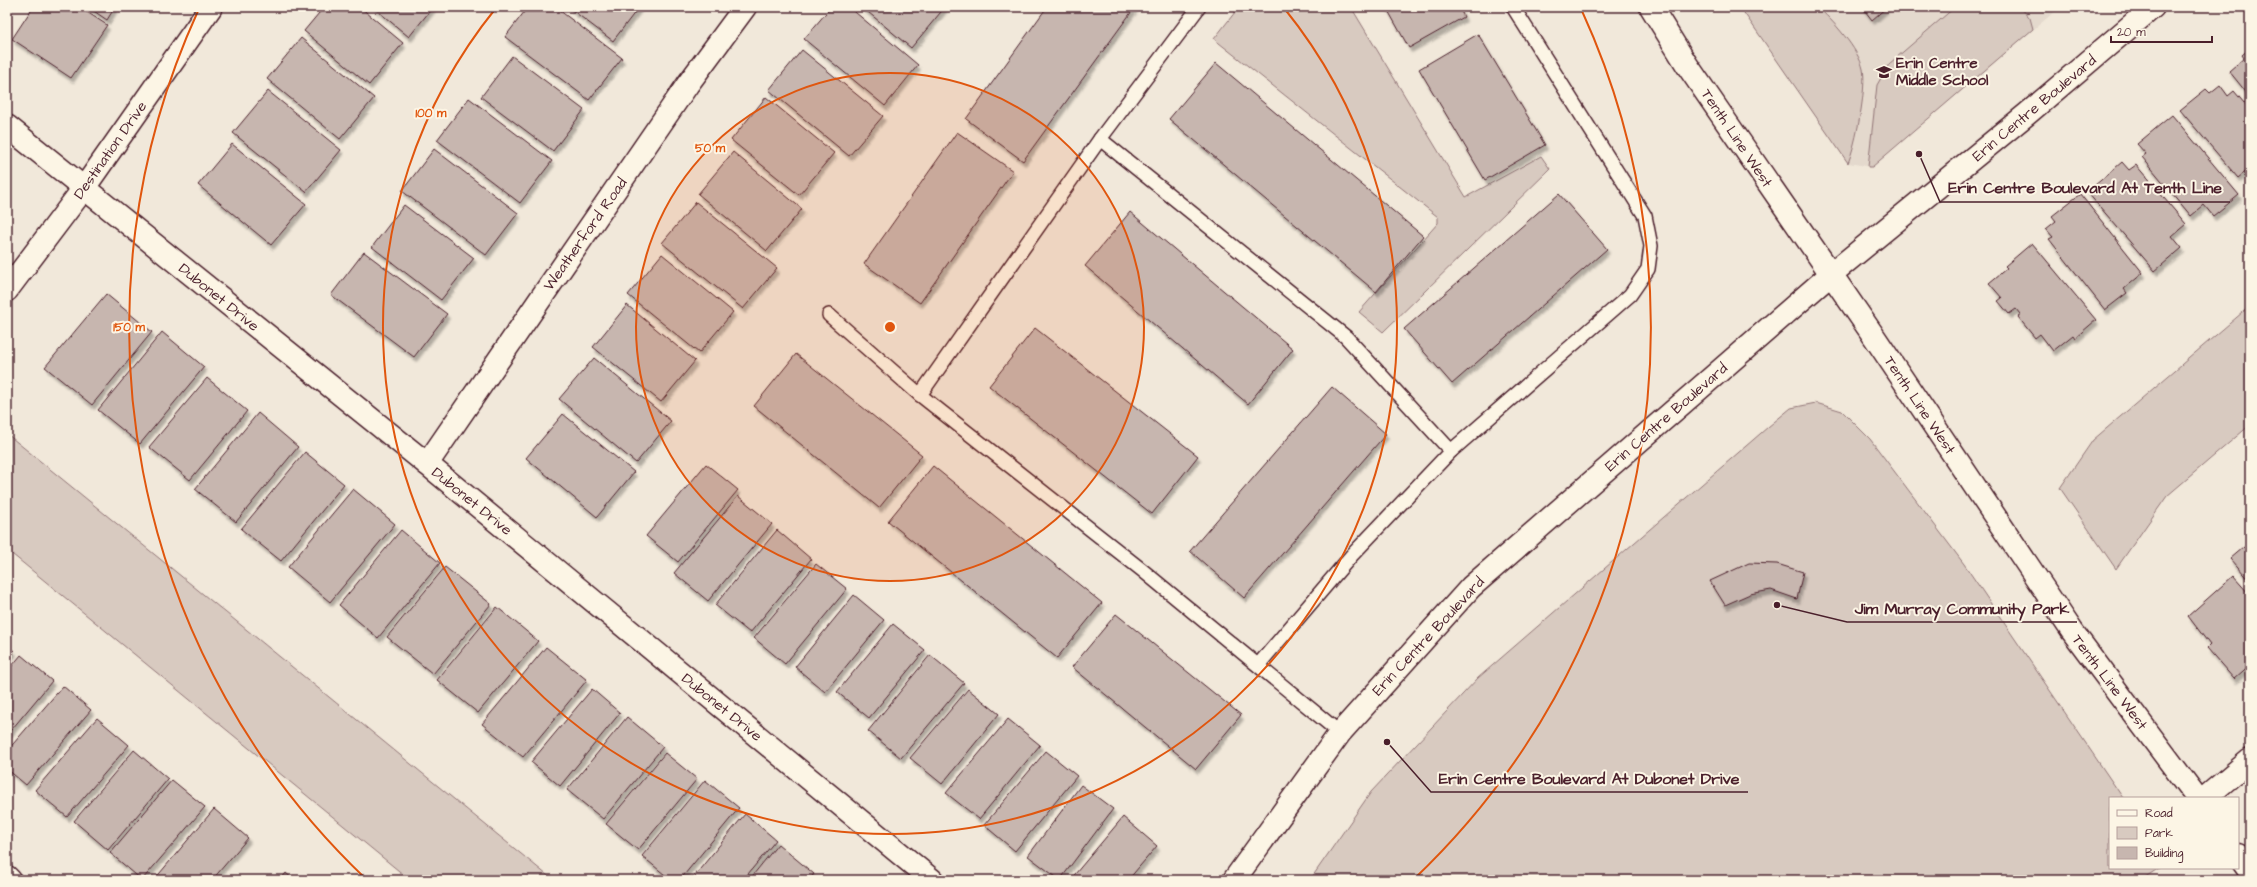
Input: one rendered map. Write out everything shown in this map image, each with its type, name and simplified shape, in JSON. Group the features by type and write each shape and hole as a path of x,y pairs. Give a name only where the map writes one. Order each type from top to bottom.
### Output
{"street":[{"name":"Destination Drive","path":"7,290 84,188 211,7"},
{"name":"Weatherford Road","path":"427,464 688,84 745,7"},
{"name":"Tenth Line West","path":"1651,7 1687,65 2072,631 2196,797"},
{"name":"Erin Centre Boulevard","path":"1234,880 1340,733 1470,587 1830,275 2028,114 2153,7"},
{"name":"Dubonet Drive","path":"7,126 427,464 932,880"},
{"path":"2207,797 2250,760"},
{"path":"2239,856 2250,872"}],"lane":[{"path":"920,395 1100,139 1199,7"},
{"path":"1259,664 1352,555 1451,451 1630,295 1648,269 1651,246 1645,216 1513,7"},
{"path":"1100,139 1346,337 1451,451"},
{"path":"829,315 920,395 1259,664 1340,733"}],"shaded area":[{"name":"Erin Centre Middle School","path":"1740,7 2060,7 1872,167 1848,163"}],"green space":[{"path":"1239,7 1351,7 1466,197 1541,156 1550,169 1383,332 1359,312 1438,223 1438,217 1214,39"},
{"path":"1740,7 1817,7 1830,19 1851,44 1860,61 1864,78 1860,116 1848,163"},
{"path":"1955,7 2020,7 2030,18 2033,29 1872,167 1868,167 1877,85 1889,64"},
{"path":"2250,306 2250,425 2167,496 2116,569 2060,488 2093,440"},
{"path":"1816,403 1842,411 1870,439 1964,564 2122,797 2109,797 2109,869 2158,869 2141,880 1310,880 1371,792 1478,678 1791,408"},
{"path":"7,434 553,880 410,880 7,550"}],"building":[{"path":"33,7 79,7 107,25 71,78 12,39"},
{"path":"88,7 115,7 107,20"},
{"path":"324,7 360,7 403,43 369,85 304,31"},
{"path":"373,7 433,7 409,37"},
{"path":"528,7 555,7 622,58 589,100 505,37"},
{"path":"568,7 639,7 613,41"},
{"path":"831,7 849,7 918,65 885,106 804,39"},
{"path":"862,7 945,7 911,48"},
{"path":"1047,7 1135,7 1023,161 966,119"},
{"path":"1386,7 1459,7 1464,17 1409,48"},
{"name":"Erin Centre Middle School","path":"1862,7 1887,7 1872,20"},
{"path":"1478,34 1545,145 1485,180 1419,69"},
{"path":"301,38 374,98 340,139 267,79"},
{"path":"2250,48 2250,97 2229,71 2244,58 2242,55"},
{"path":"802,50 883,116 849,156 769,90"},
{"path":"512,56 584,110 553,151 481,97"},
{"path":"1216,63 1423,236 1376,292 1169,119"},
{"path":"2220,85 2228,96 2234,91 2250,110 2250,168 2238,178 2180,110 2206,89 2210,93"},
{"path":"268,91 341,150 306,192 233,133"},
{"path":"766,97 834,153 799,195 731,140"},
{"path":"469,98 552,161 520,203 437,140"},
{"path":"2172,115 2239,195 2213,216 2204,205 2191,216 2142,157 2146,154 2137,144"},
{"path":"957,132 1013,171 920,303 864,264"},
{"path":"232,144 306,204 271,245 198,185"},
{"path":"434,149 518,213 486,255 402,191"},
{"path":"733,152 802,209 767,251 698,194"},
{"path":"2122,162 2129,170 2136,165 2186,224 2172,236 2182,248 2155,271 2087,192"},
{"path":"1559,194 1607,249 1452,384 1404,329"},
{"path":"2080,194 2143,273 2124,289 2127,293 2105,310 2049,239 2053,237 2046,229 2056,221 2052,216"},
{"path":"696,202 777,268 743,309 662,243"},
{"path":"404,205 474,258 441,300 372,247"},
{"path":"1130,212 1293,349 1248,404 1085,266"},
{"path":"2032,243 2096,320 2075,338 2073,335 2053,351 2040,334 2035,338 2018,317 2020,314 2016,309 2009,314 1998,301 2002,298 1989,283 2007,268 2005,266"},
{"path":"364,252 447,314 414,357 331,295"},
{"path":"662,254 733,312 699,353 628,295"},
{"path":"106,294 152,332 92,405 45,367"},
{"path":"627,305 695,361 661,402 593,347"},
{"path":"1035,328 1198,456 1152,514 989,386"},
{"path":"162,332 204,367 140,444 98,410"},
{"path":"796,354 922,455 879,508 754,406"},
{"path":"594,358 671,421 636,463 559,399"},
{"path":"207,378 247,411 190,480 149,447"},
{"path":"1332,387 1386,434 1244,598 1190,551"},
{"path":"258,413 298,447 236,522 195,489"},
{"path":"563,414 634,472 597,517 526,458"},
{"path":"305,452 344,484 281,561 241,529"},
{"path":"706,464 738,490 678,562 646,536"},
{"path":"933,466 1102,603 1057,658 888,521"},
{"path":"353,489 395,524 330,602 288,567"},
{"path":"738,496 772,524 708,601 674,573"},
{"path":"401,530 440,563 378,638 339,605"},
{"path":"777,530 811,559 750,633 715,605"},
{"path":"2250,542 2250,582 2230,559"},
{"path":"1749,563 1777,564 1803,572 1797,599 1771,590 1750,594 1725,605 1710,581"},
{"path":"816,564 847,589 785,664 754,638"},
{"path":"445,567 491,604 433,674 387,637"},
{"path":"2233,576 2250,595 2250,665 2234,679 2207,648 2210,645 2188,616"},
{"path":"854,595 884,620 825,692 795,667"},
{"path":"497,607 538,641 478,713 437,680"},
{"path":"1116,614 1241,715 1196,769 1072,667"},
{"path":"893,624 925,650 869,718 837,692"},
{"path":"7,645 14,651 7,659"},
{"path":"546,647 587,680 523,757 482,724"},
{"path":"21,655 52,681 7,735 7,672"},
{"path":"930,655 964,683 901,758 868,731"},
{"path":"63,686 91,710 26,785 7,769 7,751"},
{"path":"592,689 620,713 560,786 531,762"},
{"path":"968,689 999,714 942,784 910,758"},
{"path":"627,717 663,747 603,819 567,790"},
{"path":"97,718 129,745 67,817 35,790"},
{"path":"1008,719 1040,745 979,819 946,793"},
{"path":"134,750 168,779 108,850 74,821"},
{"path":"1046,751 1077,776 1015,851 984,825"},
{"path":"665,753 697,779 638,850 606,824"},
{"path":"172,780 205,807 142,880 110,853"},
{"path":"705,780 739,808 680,880 671,880 642,856"},
{"path":"1081,785 1113,809 1060,880 1028,856"},
{"path":"214,809 248,838 212,880 154,880"},
{"path":"745,814 776,840 743,880 691,880"},
{"path":"1123,817 1157,846 1128,880 1070,880"},
{"path":"778,844 814,874 809,880 749,880"},
{"path":"286,873 294,880 280,880"}],"place":[{"name":"Erin Centre Middle School","path":"1884,72"},
{"name":"Erin Centre Boulevard At Tenth Line","path":"1919,154"},
{"name":"Jim Murray Community Park","path":"1777,605"},
{"name":"Erin Centre Boulevard At Dubonet Drive","path":"1387,742"}]}
